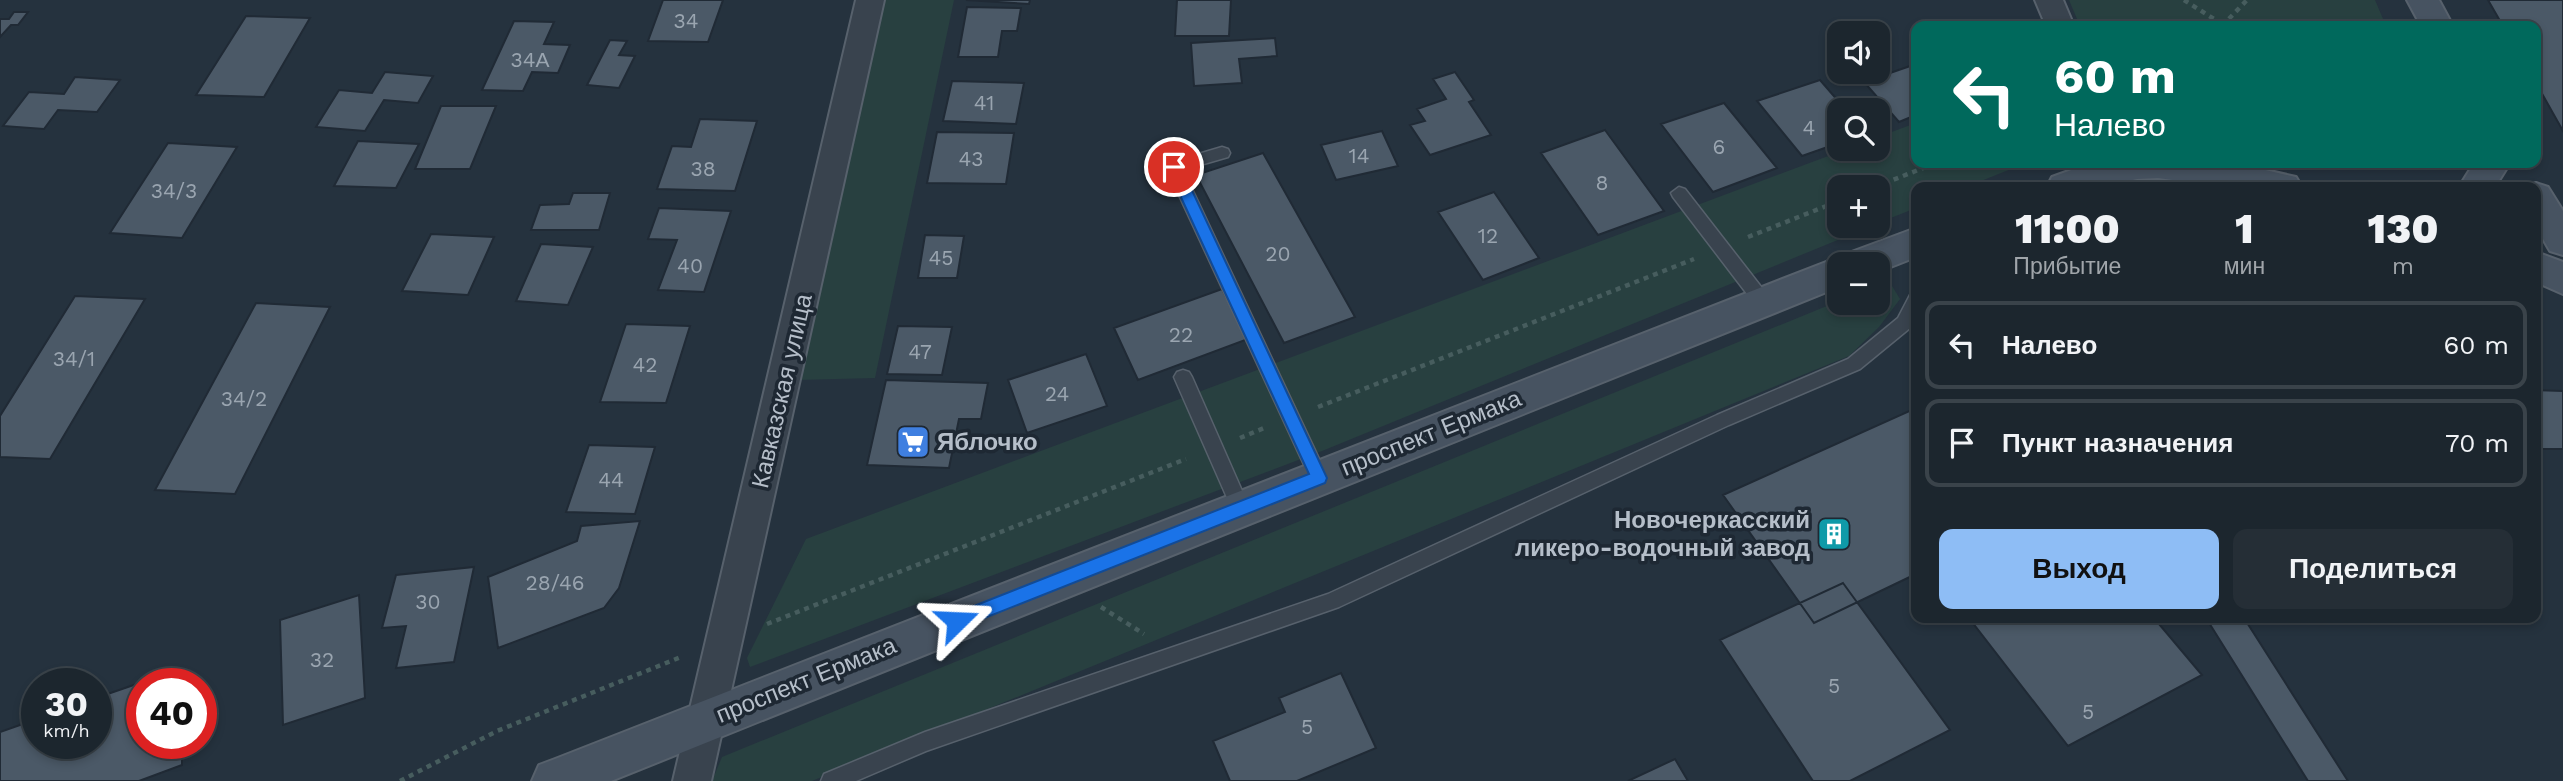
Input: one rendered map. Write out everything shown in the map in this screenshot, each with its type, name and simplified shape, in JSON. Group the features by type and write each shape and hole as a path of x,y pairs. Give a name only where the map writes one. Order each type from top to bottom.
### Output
{"street":[{"name":"Кавказская улица","path":"692,781 870,0"},
{"path":"2049,0 2058,21"},
{"path":"2423,0 2434,21"},
{"path":"2076,182 2109,168"},
{"path":"2182,168 2258,182"},
{"path":"2541,205 2563,241"},
{"path":"1890,252 1911,244"},
{"path":"2541,268 2563,279"},
{"name":"проспект Ермака","path":"555,781 1827,277"}],"lane":[{"path":"1222,153 1174,167 1319,478"},
{"path":"1679,192 1763,302"},
{"path":"831,781 925,742 1332,601 1723,420 1854,364 1904,323 1911,310"},
{"path":"1183,377 1241,509"}],"path":[{"path":"2184,0 2216,21"},
{"path":"2228,21 2247,0"},
{"path":"1890,181 1924,168"},
{"path":"400,781 497,731 1827,206"}],"green space":[{"path":"883,0 954,0 875,378 796,380"},
{"path":"2069,0 2375,0 2384,21 2078,21"},
{"path":"1911,125 1911,168 2014,168 1978,182 1911,182 1911,210 1890,218 1890,175 1827,175 1827,238 1843,238 1322,451 750,667 747,658 806,539 1827,156 1827,161 1890,161 1890,133"},
{"path":"1890,283 1900,299 1890,312"},
{"path":"1827,306 1827,315 1888,315 1849,356 812,781 712,781 722,757"}],"building":[{"path":"663,0 723,0 708,42 648,41"},
{"path":"966,0 1030,0 1029,4"},
{"path":"1177,0 1231,0 1229,36 1175,36"},
{"path":"2488,0 2563,0 2563,131 2541,92 2541,21 2500,21"},
{"path":"967,7 1021,8 1017,31 1002,31 998,57 958,57"},
{"path":"14,12 28,12 18,25 11,25 0,37 0,19 9,19"},
{"path":"246,16 310,18 264,97 196,95"},
{"path":"514,21 554,22 544,44 570,45 558,73 532,72 523,91 482,90"},
{"path":"1275,38 1277,56 1239,59 1242,83 1194,86 1191,43"},
{"path":"610,40 627,41 619,55 635,56 619,88 587,85"},
{"path":"1911,66 1911,117 1899,122 1890,112 1890,98 1878,98 1866,84 1890,84 1890,73"},
{"path":"385,72 433,76 418,103 384,100 365,131 316,127 339,90 372,93"},
{"path":"1455,72 1474,100 1469,102 1491,135 1430,155 1410,125 1425,121 1417,109 1446,99 1433,79"},
{"path":"75,77 120,80 97,112 58,110 44,129 3,126 29,92 64,94"},
{"path":"1820,80 1836,98 1827,98 1827,147 1802,156 1757,101"},
{"path":"952,81 1024,83 1016,124 943,121"},
{"path":"1724,103 1777,168 1713,192 1661,124"},
{"path":"441,106 496,106 470,169 415,169"},
{"path":"700,119 757,121 735,191 657,189 672,146 691,147"},
{"path":"1605,130 1664,211 1598,235 1541,153"},
{"path":"1382,131 1398,166 1336,180 1321,145"},
{"path":"937,132 1014,133 1006,184 927,183"},
{"path":"358,141 419,144 396,188 334,186"},
{"path":"168,143 237,147 182,238 110,233"},
{"path":"1263,153 1355,317 1284,343 1196,175"},
{"path":"1494,192 1539,258 1483,280 1438,212"},
{"path":"573,193 610,193 599,230 531,230 540,205 569,204"},
{"path":"659,208 731,211 704,292 658,290 677,240 648,239"},
{"path":"431,234 494,237 468,295 402,291"},
{"path":"925,235 964,236 957,278 918,278"},
{"path":"541,244 593,247 568,305 516,301"},
{"path":"1222,289 1248,339 1138,380 1114,328"},
{"path":"75,296 145,299 50,459 0,457 0,416"},
{"path":"256,303 330,307 235,494 155,490"},
{"path":"626,324 690,326 666,403 600,402"},
{"path":"898,326 952,327 942,375 887,374"},
{"path":"1086,354 1107,406 1027,433 1008,380"},
{"name":"Яблочко","path":"886,380 988,383 981,419 959,419 949,468 867,465"},
{"path":"2541,390 2563,391 2563,449 2541,449"},
{"name":"Новочеркасский ликеро-водочный завод","path":"1911,410 1911,576 1814,623 1723,495"},
{"path":"589,445 655,447 635,514 566,512"},
{"path":"640,521 619,588 604,608 498,648 488,577 577,541 581,526"},
{"path":"474,567 454,662 396,668 406,626 382,628 396,575"},
{"path":"1843,583 1950,730 1850,781 1813,781 1720,640"},
{"path":"359,595 365,698 283,725 280,620"},
{"path":"1973,623 2158,623 2202,675 2068,746"},
{"path":"2209,623 2247,623 2348,781 2308,781"},
{"path":"1341,673 1376,748 1297,781 1230,781 1213,741 1285,712 1279,698"},
{"path":"126,688 126,759 182,759 182,765 139,781 0,781 0,732 21,725 21,759 112,759 112,692"},
{"path":"1675,759 1688,781 1628,781"}],"place":[{"name":"Яблочко","path":"913,442"},
{"name":"Новочеркасский ликеро-водочный завод","path":"1834,534"}],"route":[{"path":"957,621 1319,478 1174,167"}]}
